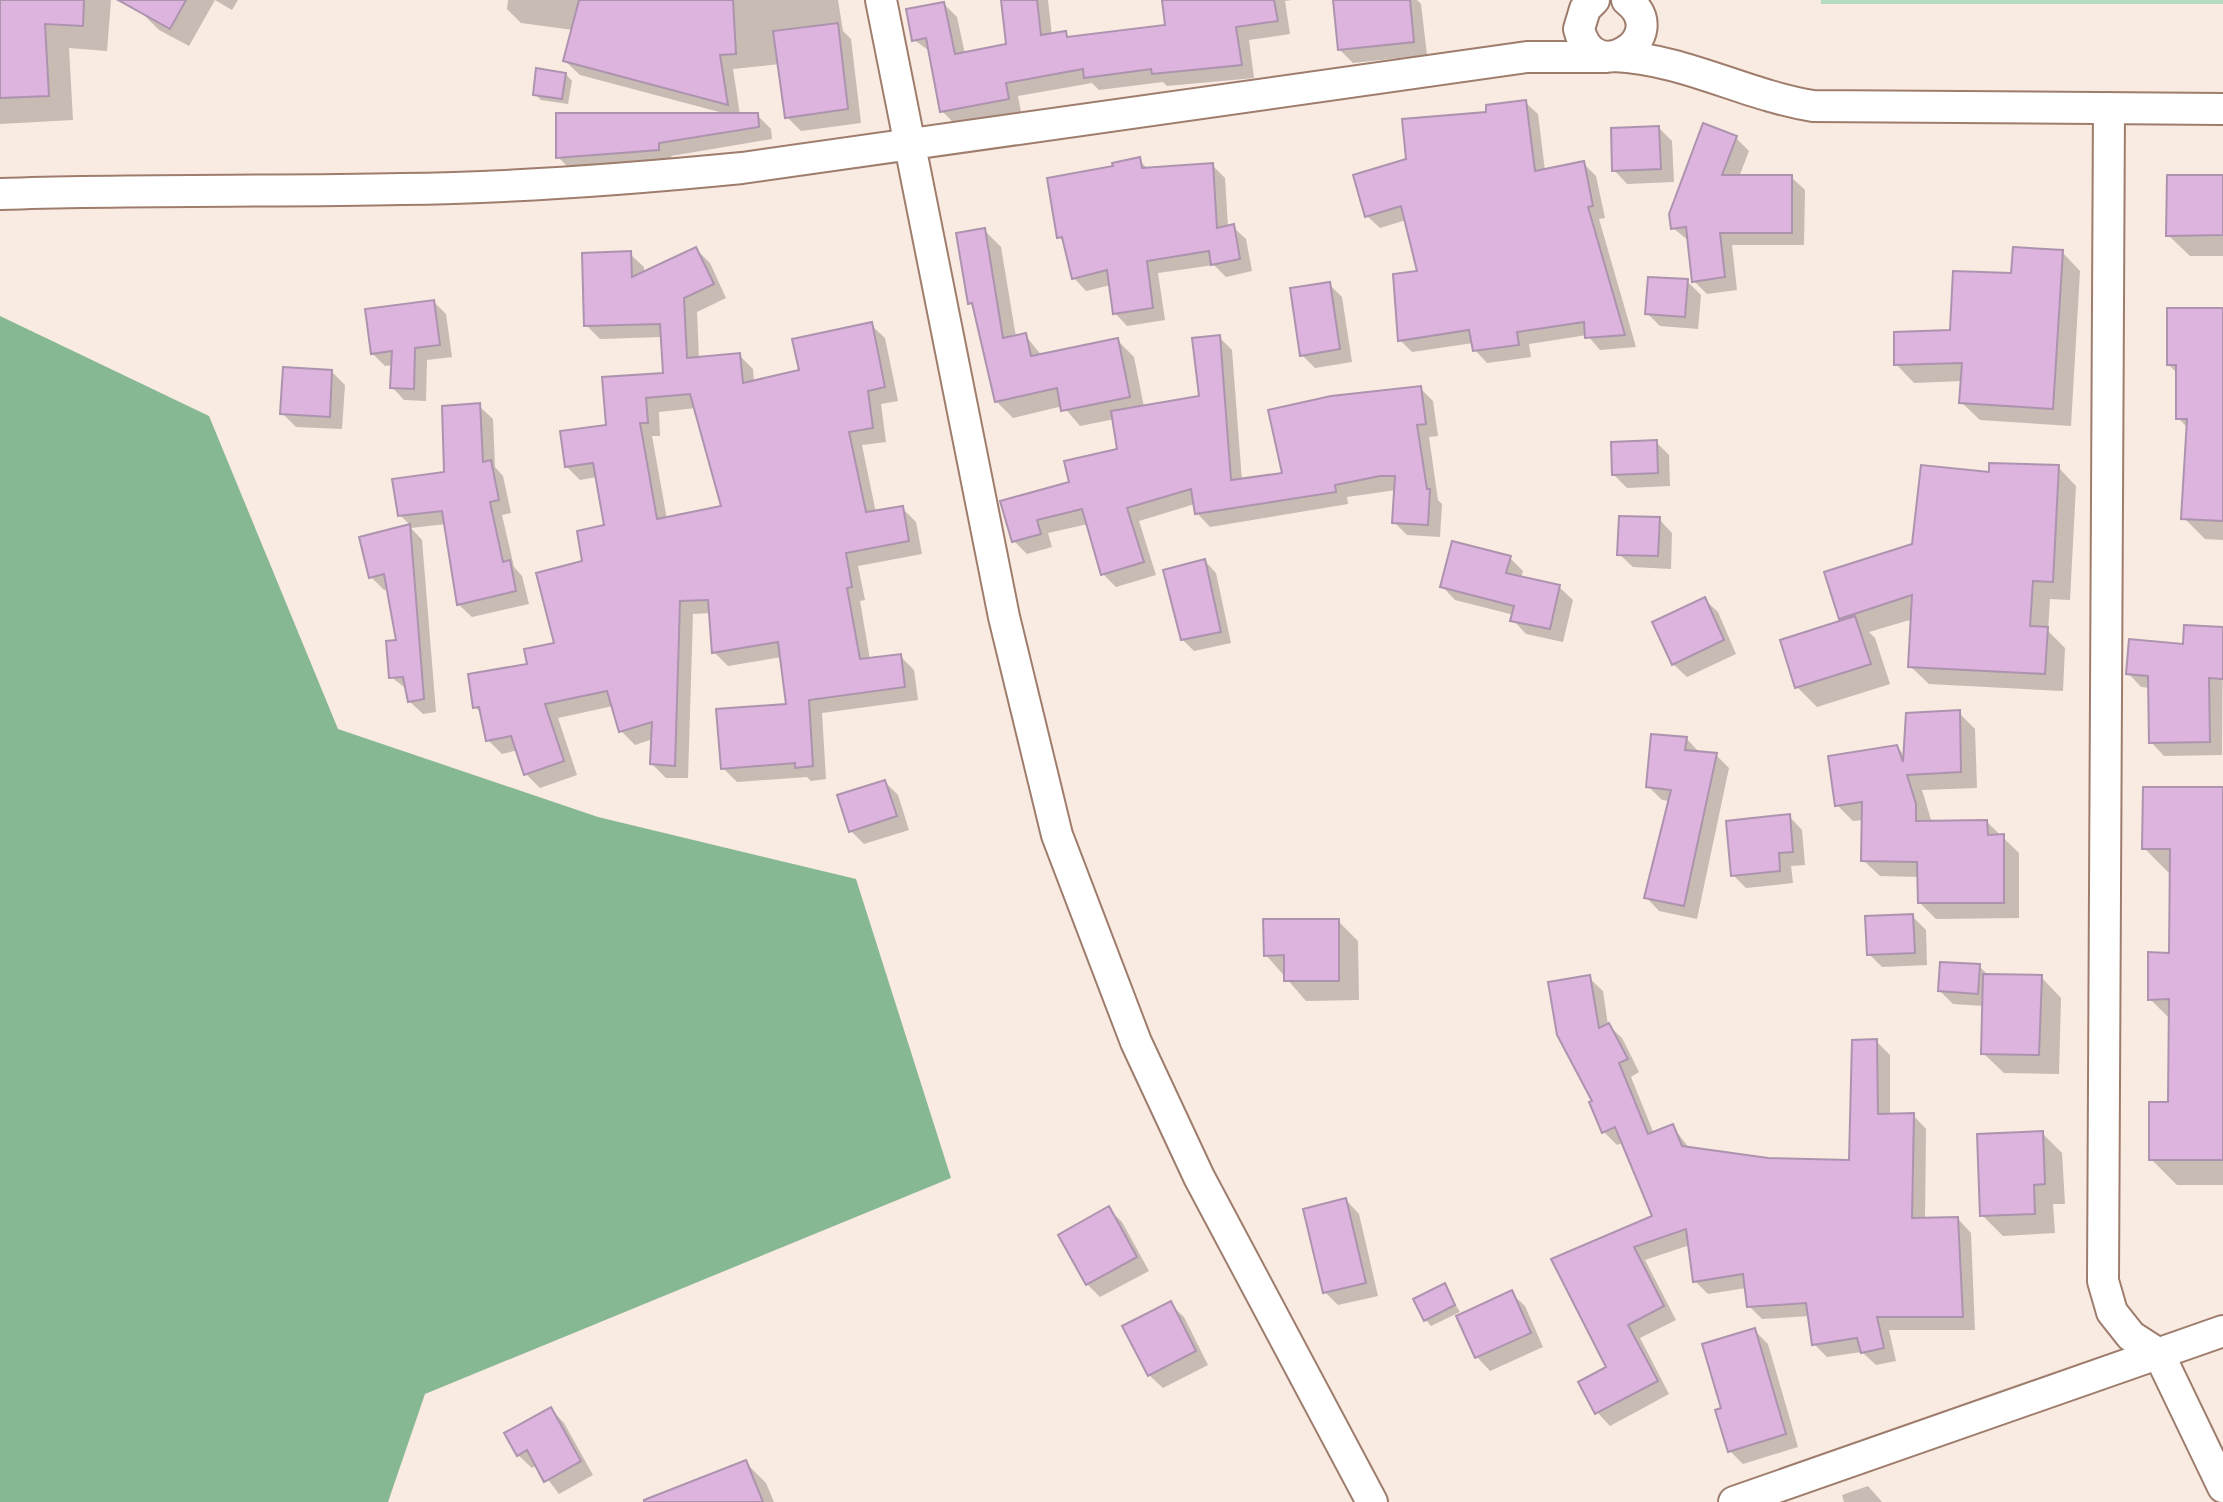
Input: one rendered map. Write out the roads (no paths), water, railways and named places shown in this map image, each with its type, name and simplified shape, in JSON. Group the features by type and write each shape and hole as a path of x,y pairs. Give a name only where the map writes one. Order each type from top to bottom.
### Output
{"street":[{"path":"881,0 1004,617 1057,835 1136,1042 1199,1177 1372,1502"},
{"path":"1497,61 1556,34 1591,2"},
{"path":"1591,2 1580,19 1581,37 1592,51 1611,57 1622,55 1637,41 1641,31 1633,5"},
{"path":"1633,5 1657,37 1721,79"},
{"path":"0,194 142,189 404,189 635,179 742,168 1497,61 1569,55 1662,62 1783,101 1813,106 2223,109"},
{"path":"2109,108 2103,1281 2112,1312 2121,1324 2131,1336 2159,1354 2223,1487"},
{"path":"1734,1502 2223,1331"}]}
